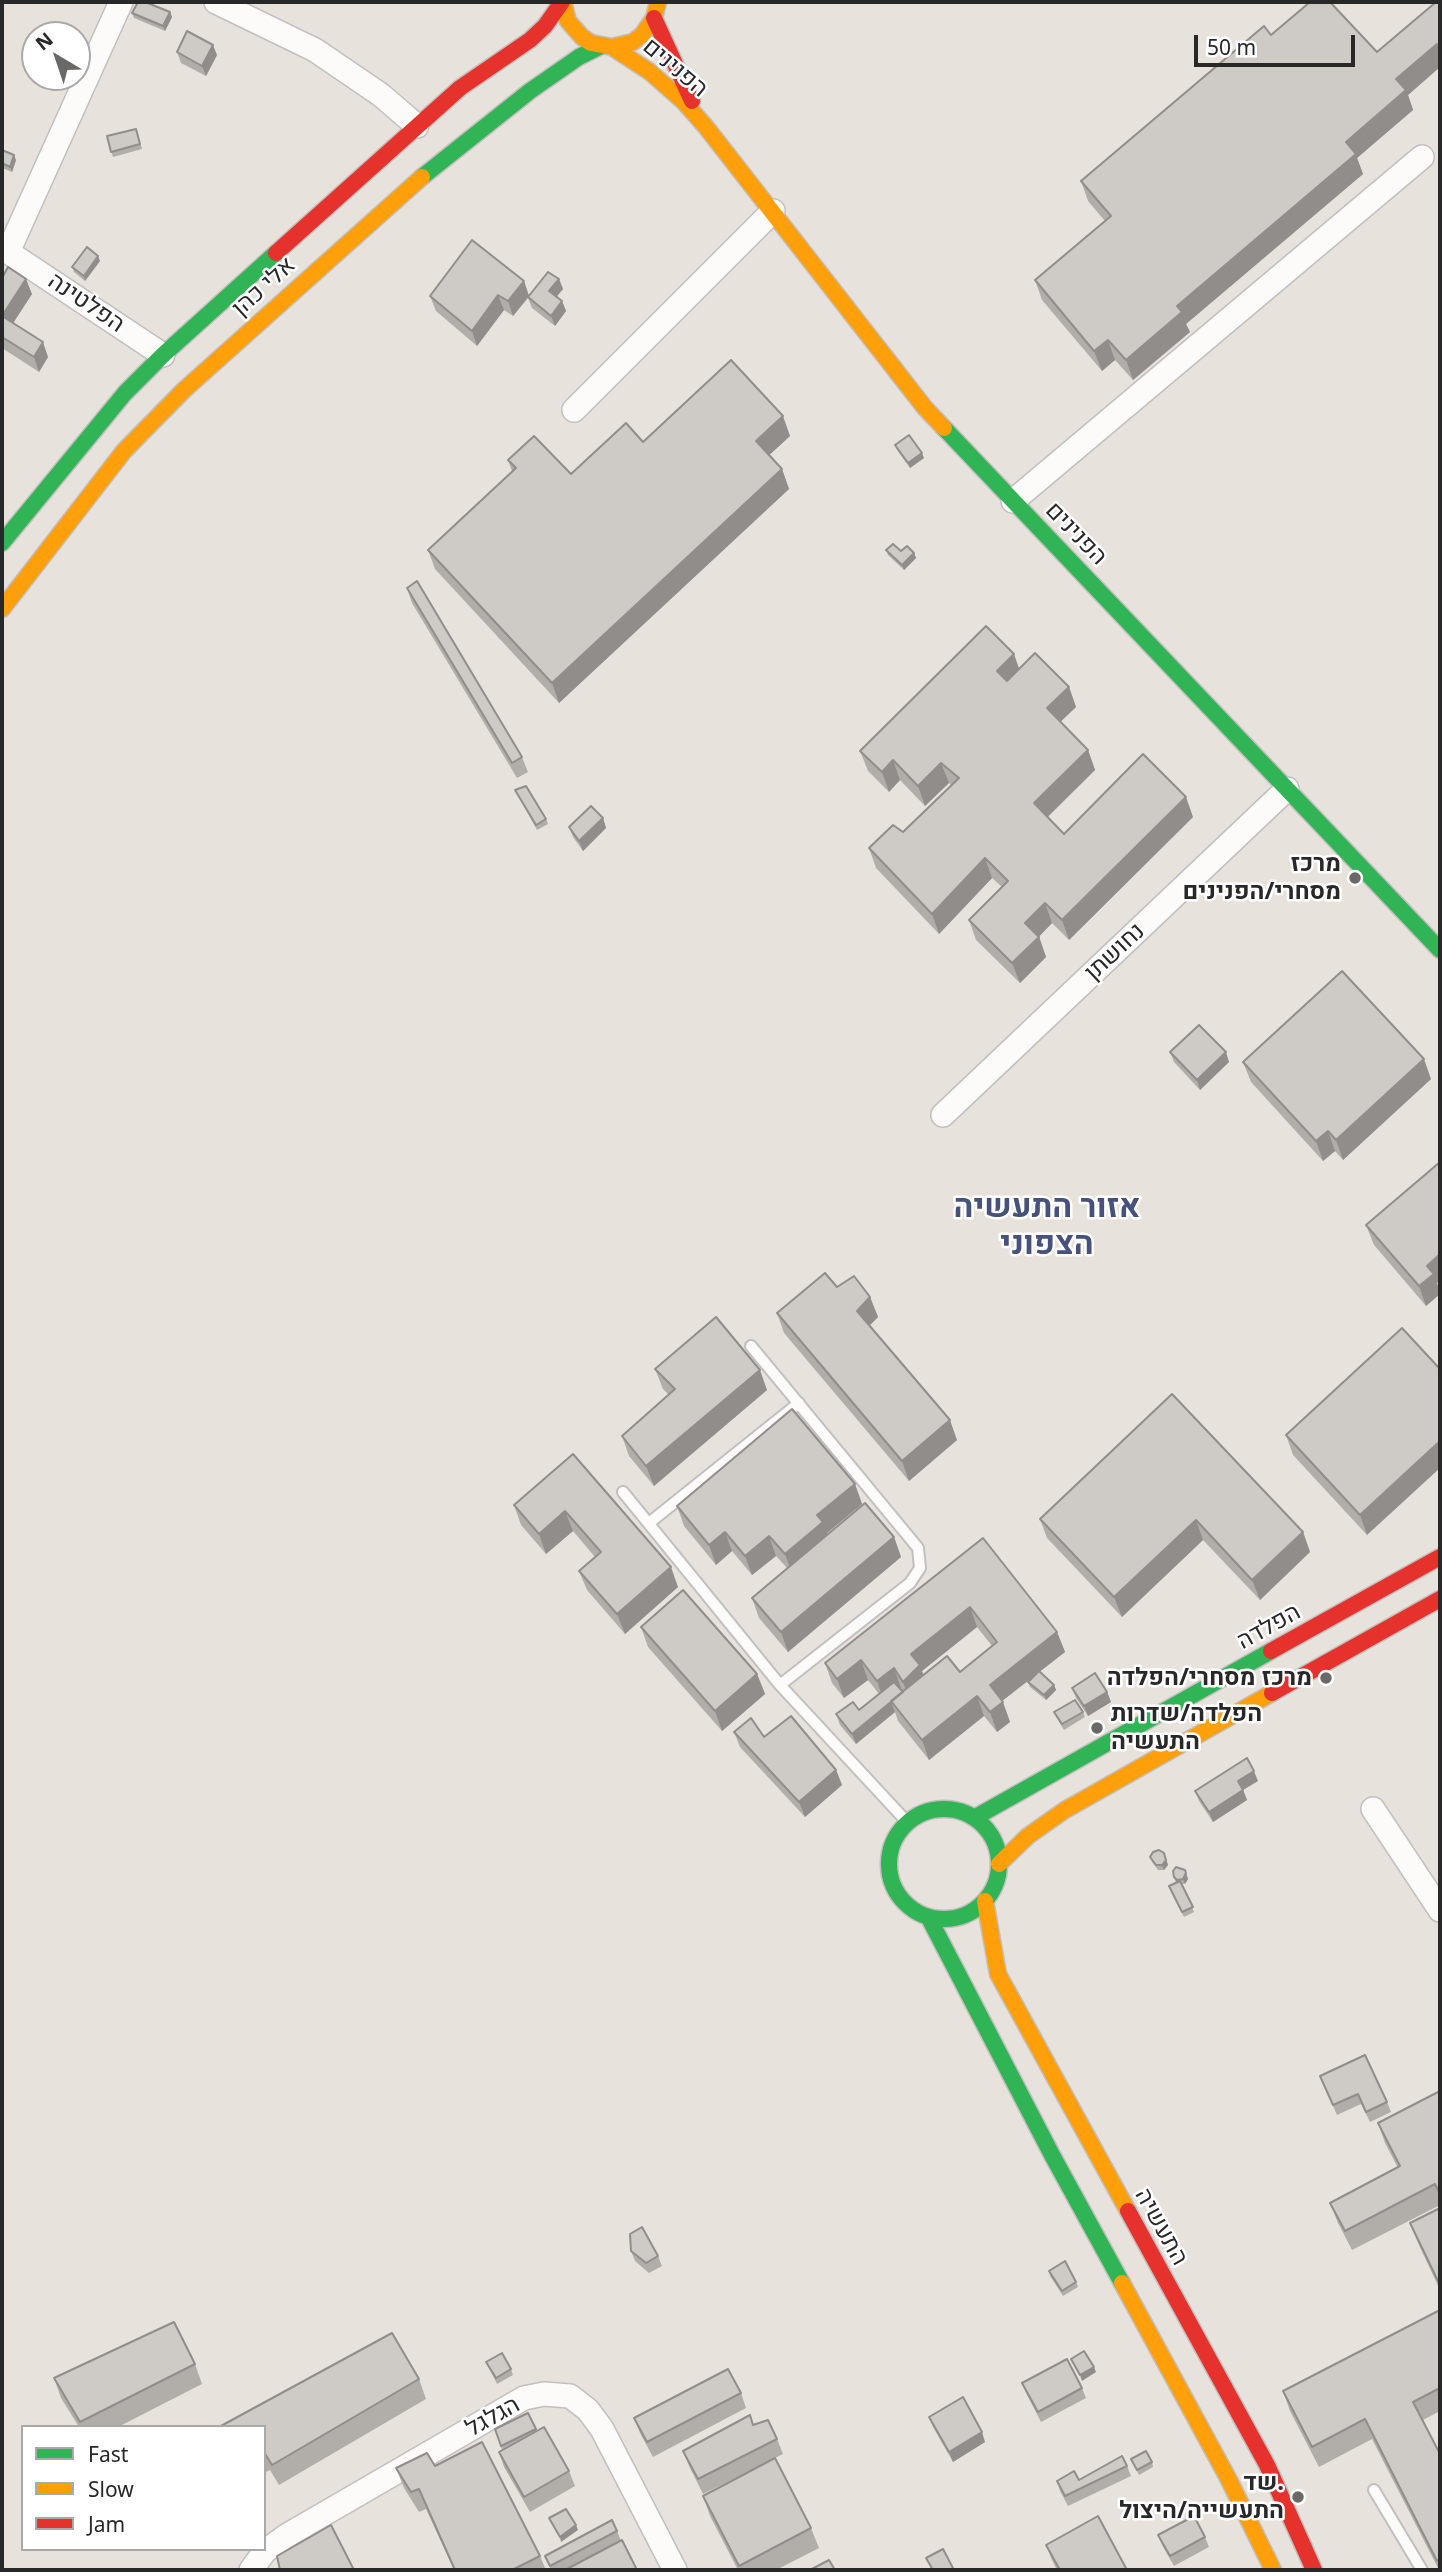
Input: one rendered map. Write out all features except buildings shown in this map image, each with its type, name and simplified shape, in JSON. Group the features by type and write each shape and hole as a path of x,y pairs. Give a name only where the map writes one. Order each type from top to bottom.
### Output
{"street":[{"name":"הפלטינה","path":"121,2 8,252 163,355"},
{"path":"216,2 337,63 381,94 417,126"},
{"name":"אלי כהן","path":"2,543 100,423 163,355 460,88 530,40 545,26 563,2"},
{"name":"הפנינים","path":"563,2 568,21 574,30 591,43 632,59 667,86 706,127 925,408 1440,950"},
{"name":"אלי כהן","path":"2,609 124,451 184,390 417,181 530,91 579,57 633,41 642,35 656,10"},
{"name":"הפנינים","path":"656,10 670,56 706,127"},
{"path":"1013,501 1422,157"},
{"path":"574,410 773,211"},
{"name":"נחושתן","path":"943,1115 1287,789"},
{"name":"הפלדה","path":"974,1818 1440,1557"},
{"path":"999,1864 1028,1836 1065,1810 1440,1600"},
{"path":"943,1809 959,1811 974,1818 987,1830 996,1846 999,1864 998,1877 985,1901 974,1911 960,1917 929,1917 915,1911 903,1902 890,1874 889,1859 900,1831 926,1812 943,1809"},
{"path":"1373,1809 1440,1910"},
{"name":"התעשיה","path":"985,1901 998,1974 1267,2465 1314,2570"},
{"path":"929,1917 1056,2164 1229,2480 1273,2570"},
{"name":"הגלגל","path":"266,2550 286,2536 524,2398 544,2394 570,2396 588,2410 602,2429 675,2570"},
{"name":"הגלגל","path":"251,2570 265,2551"}],"lane":[{"path":"751,1346 918,1548 920,1568 910,1583 780,1685"},
{"path":"649,1523 799,1404"},
{"path":"623,1492 780,1685 908,1823"},
{"path":"1374,2490 1422,2570"}],"traffic: fast":[{"path":"422,177 530,91 579,57 601,46"},
{"path":"2,543 125,393 276,253"},
{"path":"944,428 1440,950"},
{"path":"974,1818 1271,1651"},
{"path":"944,1809 965,1813 983,1825 995,1843 999,1864 995,1885 983,1903 965,1915 944,1919 923,1915 905,1903 893,1885 889,1864 893,1843 905,1825 923,1813 944,1809"},
{"path":"929,1918 1122,2283"}],"traffic: slow":[{"path":"563,2 568,21 582,37 591,43 612,47 633,42 642,35 654,18 658,2"},
{"path":"612,47 650,72 684,102 706,127 925,408 944,428"},
{"path":"2,609 124,451 184,390 422,177"},
{"path":"999,1864 1028,1836 1065,1810 1272,1693"},
{"path":"985,1901 998,1974 1128,2211"},
{"path":"1122,2283 1229,2480 1273,2570"}],"traffic: jam":[{"path":"276,253 460,88 530,40 545,26 562,2"},
{"path":"654,18 692,101"},
{"path":"1271,1651 1440,1557"},
{"path":"1272,1693 1440,1599"},
{"path":"1128,2211 1267,2465 1314,2570"}],"place":[{"name":"מרכז מסחרי/הפנינים","path":"1355,878"},
{"name":"מרכז מסחרי/הפלדה","path":"1326,1678"},
{"name":"הפלדה/שדרות התעשיה","path":"1097,1728"},
{"name":"שד. התעשייה/היצול","path":"1298,2497"}],"district":[{"name":"אזור התעשיה הצפוני","path":"1047,1226"}]}
